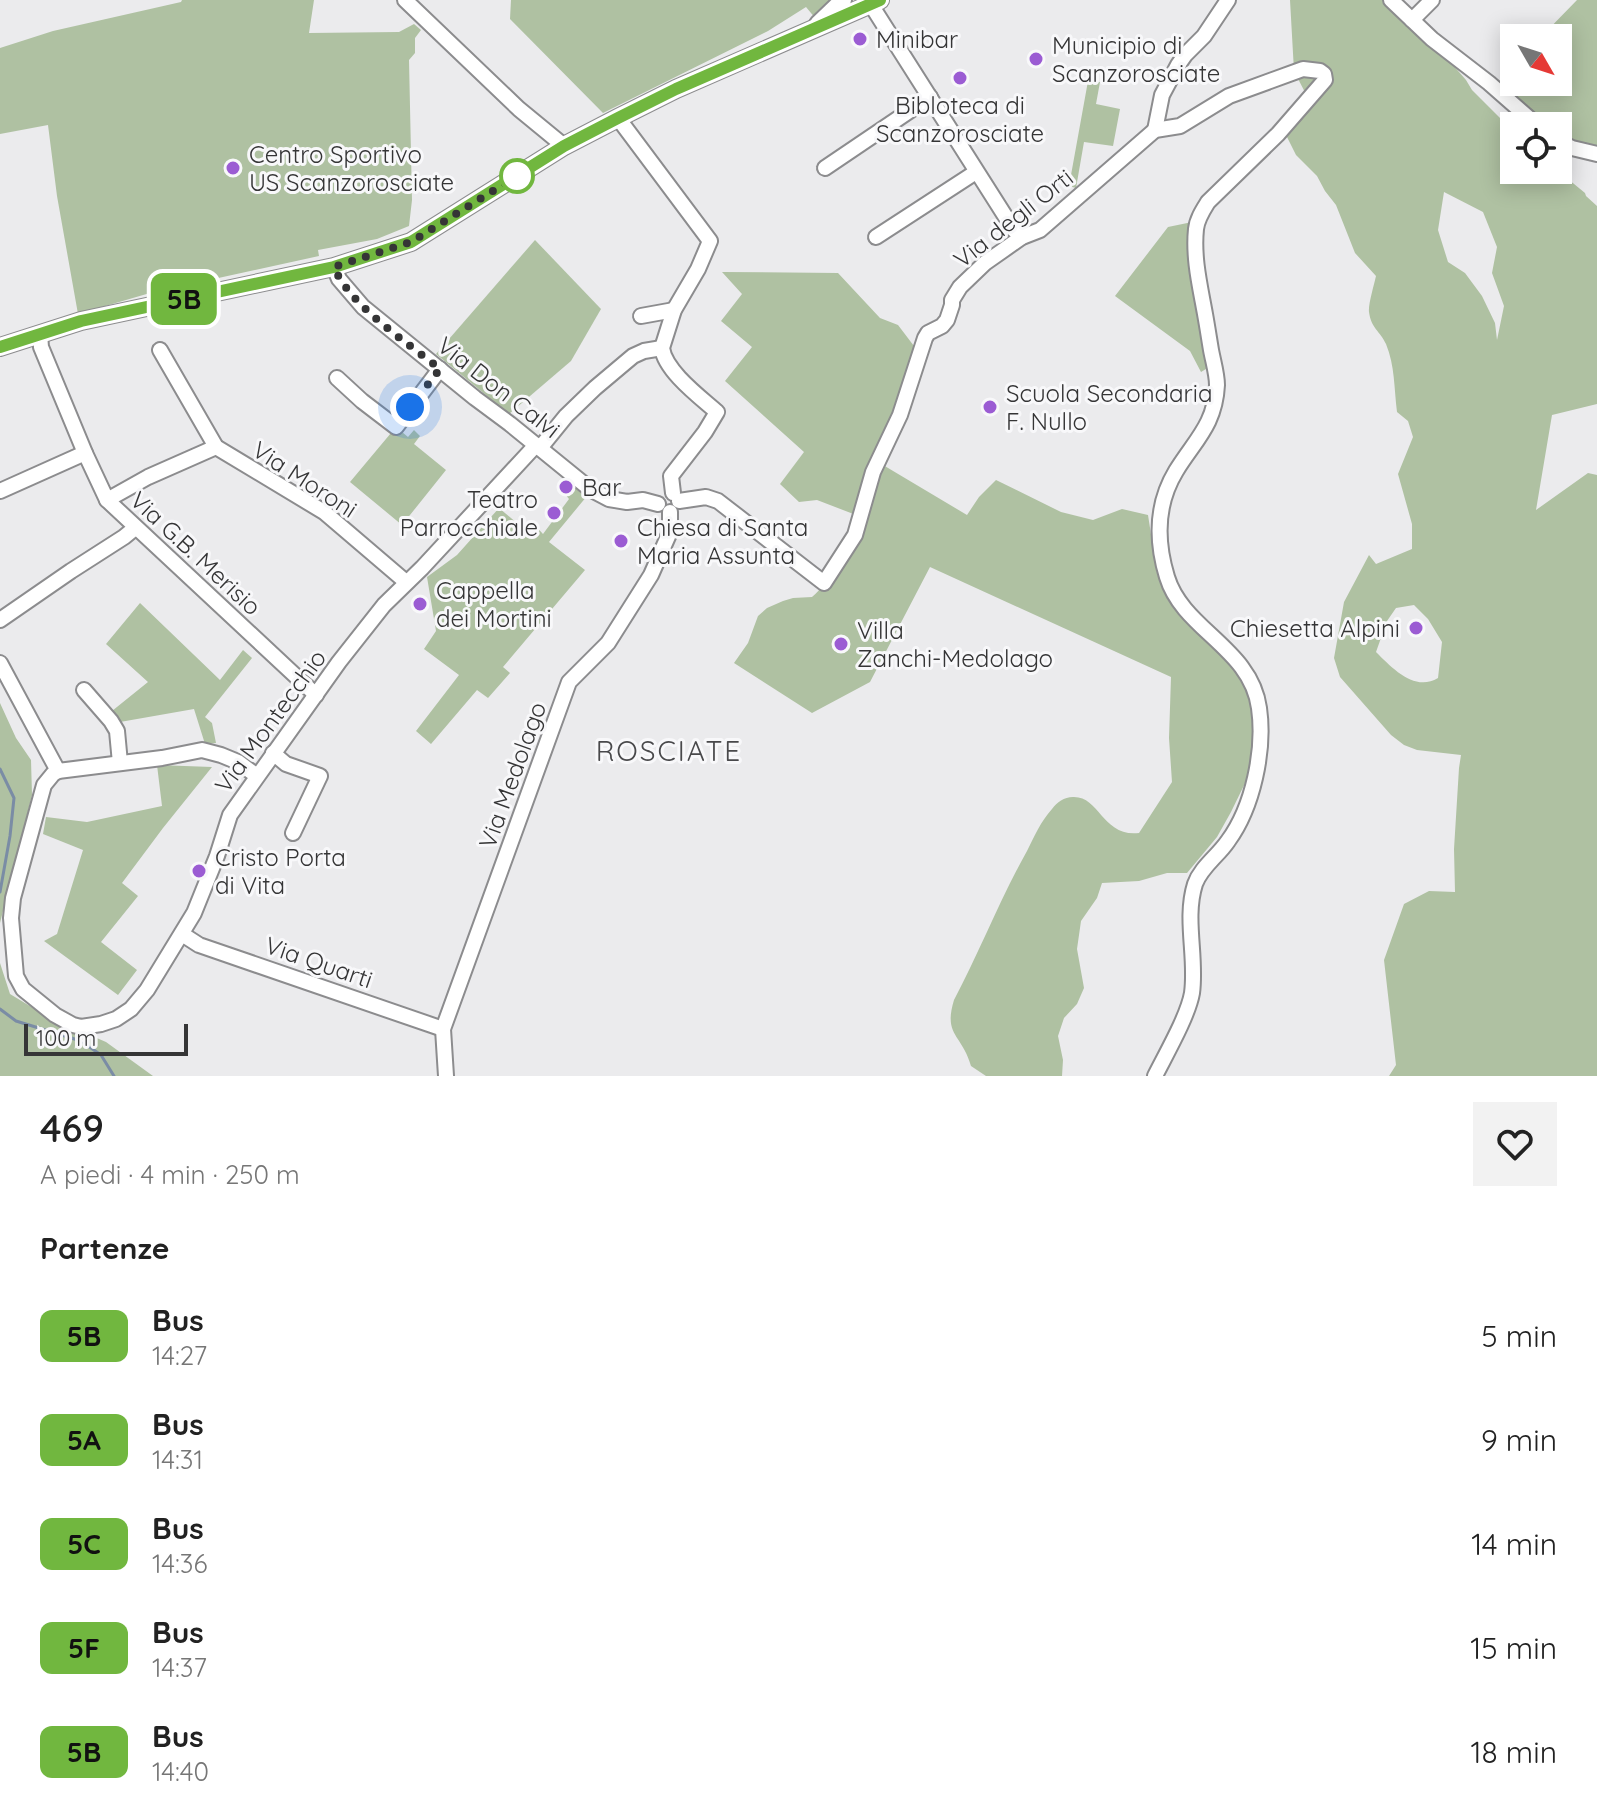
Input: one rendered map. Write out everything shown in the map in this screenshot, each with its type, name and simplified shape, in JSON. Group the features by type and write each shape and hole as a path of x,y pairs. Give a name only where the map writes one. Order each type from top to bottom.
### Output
{"street":[{"path":"405,0 519,109 564,146"},
{"path":"812,29 843,0"},
{"path":"1155,1076 1192,996 1191,901 1197,880 1228,842 1245,810 1260,754 1259,705 1249,680 1229,651 1190,616 1173,593 1166,576 1158,527 1162,501 1175,472 1200,438 1213,412 1217,383 1197,276 1196,227 1208,202 1290,122 1325,80 1320,71 1303,69 1229,96 1180,126 1155,130 1162,95 1178,65 1204,36 1228,0"},
{"path":"1391,0 1432,39 1522,112"},
{"path":"1412,20 1432,0"},
{"path":"0,347 81,321 334,267 411,242 564,146 676,89 845,17 873,1 976,172 1014,230 1022,237"},
{"path":"825,168 930,97"},
{"path":"618,118 710,241 674,310 662,348"},
{"name":"Via degli Orti","path":"670,502 706,497 718,501 824,583 855,535 873,472 900,415 925,338 947,320 952,300 960,287 985,263 1022,237 1040,230 1155,130"},
{"path":"1572,148 1597,154"},
{"path":"876,237 976,172"},
{"name":"Via Don Calvi","path":"334,267 339,279 363,307 590,489 609,499 627,502 670,502"},
{"path":"641,316 674,310"},
{"name":"Via G.B. Merisio","path":"40,334 41,347 107,500 316,695"},
{"name":"Via Montecchio","path":"58,771 44,785 13,898 11,918 16,976 23,989 55,1015 81,1027 116,1019 131,1009 147,990 182,934 206,887 230,815 384,605 566,416 633,356 662,348"},
{"name":"Via Medolago","path":"446,1076 443,1029 569,682 608,643 651,575 670,532 671,476 717,412 673,370 662,348"},
{"name":"Via Moroni","path":"160,350 216,447 324,512 406,582"},
{"path":"337,378 396,427 440,369"},
{"name":"Via Moroni","path":"107,500 148,477 216,447"},
{"path":"0,491 85,453"},
{"path":"0,620 135,528"},
{"path":"0,663 58,771 202,750 238,762 257,776"},
{"path":"84,690 117,731 120,763"},
{"path":"273,753 286,764 320,776 293,833"},
{"name":"Via Quarti","path":"182,934 199,945 443,1029"}],"green space":[{"name":"Centro Sportivo US Scanzorosciate","path":"182,0 314,0 309,33 399,32 414,24 421,30 415,38 415,53 409,60 412,200 409,226 377,239 318,250 319,256 150,293 78,314 48,125 0,134 0,48 53,31"},
{"path":"511,0 837,0 816,19 806,7 768,31 603,113 510,19"},
{"path":"1290,0 1383,0 1452,64 1500,118 1500,184 1572,182 1597,206 1597,404 1552,415 1536,510 1588,473 1597,475 1597,1076 1389,1076 1396,1065 1384,960 1404,904 1429,891 1455,892 1454,849 1461,755 1417,750 1404,745 1391,735 1340,677 1334,658 1344,602 1369,555 1376,564 1412,549 1412,524 1398,474 1413,437 1408,421 1397,412 1389,352 1370,317 1369,305 1376,276 1355,253 1336,205 1317,176 1296,155 1284,131 1310,102 1294,71","holes":["1444,192 1483,212 1497,247 1492,273 1504,306 1497,340 1495,323 1482,296 1465,273 1448,262 1438,230","1414,605 1428,619 1442,642 1438,678 1421,682 1405,677 1376,652 1387,621 1396,608"]},
{"path":"1577,0 1597,0 1597,146 1591,150 1572,144 1572,112 1532,112 1512,96 1572,96 1572,24 1554,24"},
{"path":"1088,81 1100,82 1096,104 1120,109 1113,146 1084,142 1076,188 1069,186"},
{"path":"1197,221 1203,277 1219,361 1201,372 1190,351 1115,296 1168,227"},
{"path":"535,240 601,309 571,361 509,414 436,354"},
{"path":"722,272 838,273 880,318 898,325 917,350 856,515 817,500 799,502 780,484 804,452 725,381 752,347 721,321 742,294"},
{"path":"396,427 408,437 414,430 420,436 414,444 446,470 402,525 350,482"},
{"path":"878,462 967,515 996,480 1061,512 1093,520 1122,509 1148,515 1157,573 1168,600 1205,631 1234,669 1249,693 1259,724 1250,773 1217,837 1187,873 1102,883 1097,898 1081,921 1077,949 1084,988 1077,1004 1064,1018 1058,1036 1063,1060 1062,1076 986,1076 971,1066 952,1028 954,1000 1035,835 1056,804 1067,798 1082,798 1117,829 1139,833 1172,782 1169,738 1171,677 930,567 870,682 812,713 734,663 748,643 758,616 767,608 793,598 812,597 822,587 841,554"},
{"path":"572,485 587,496 549,542 585,570 503,667 510,673 488,698 477,690 431,744 416,731 459,675 424,649 436,631 427,577 457,555 499,508 524,529 532,522 543,534 569,499 565,494"},
{"path":"140,603 220,680 243,650 252,658 205,717 212,723 216,743 205,744 194,709 120,722 112,711 148,682 106,644"},
{"path":"0,703 16,738 31,760 32,795 0,923"},
{"path":"157,765 212,767 122,883 138,896 101,942 137,970 118,995 44,941 57,934 83,850 43,834 46,817 87,822 162,806"},
{"path":"0,963 10,994 48,1017 106,1042 153,1076 0,1076"}],"waterway":[{"path":"0,769 14,798 0,892"},
{"path":"0,1009 16,1021 81,1041 101,1055 114,1076"}],"bus line":[{"name":"5B","path":"0,347 81,321 334,267 411,242 564,146 618,118 676,89 880,0"}],"place":[{"name":"Minibar","path":"860,39"},
{"name":"Municipio di Scanzorosciate","path":"1036,59"},
{"name":"Bibloteca di Scanzorosciate","path":"960,78"},
{"name":"Centro Sportivo US Scanzorosciate","path":"233,168"},
{"name":"Scuola Secondaria F. Nullo","path":"990,407"},
{"name":"Bar","path":"566,487"},
{"name":"Teatro Parrocchiale","path":"554,513"},
{"name":"Chiesa di Santa Maria Assunta","path":"621,541"},
{"name":"Cappella dei Mortini","path":"420,604"},
{"name":"Chiesetta Alpini","path":"1416,628"},
{"name":"Villa Zanchi-Medolago","path":"841,644"},
{"name":"Cristo Porta di Vita","path":"199,871"}],"district":[{"name":"ROSCIATE","path":"669,750"}],"route":[{"path":"410,407 440,369 363,307 339,279 334,267 411,242 520,174 517,176"}]}
